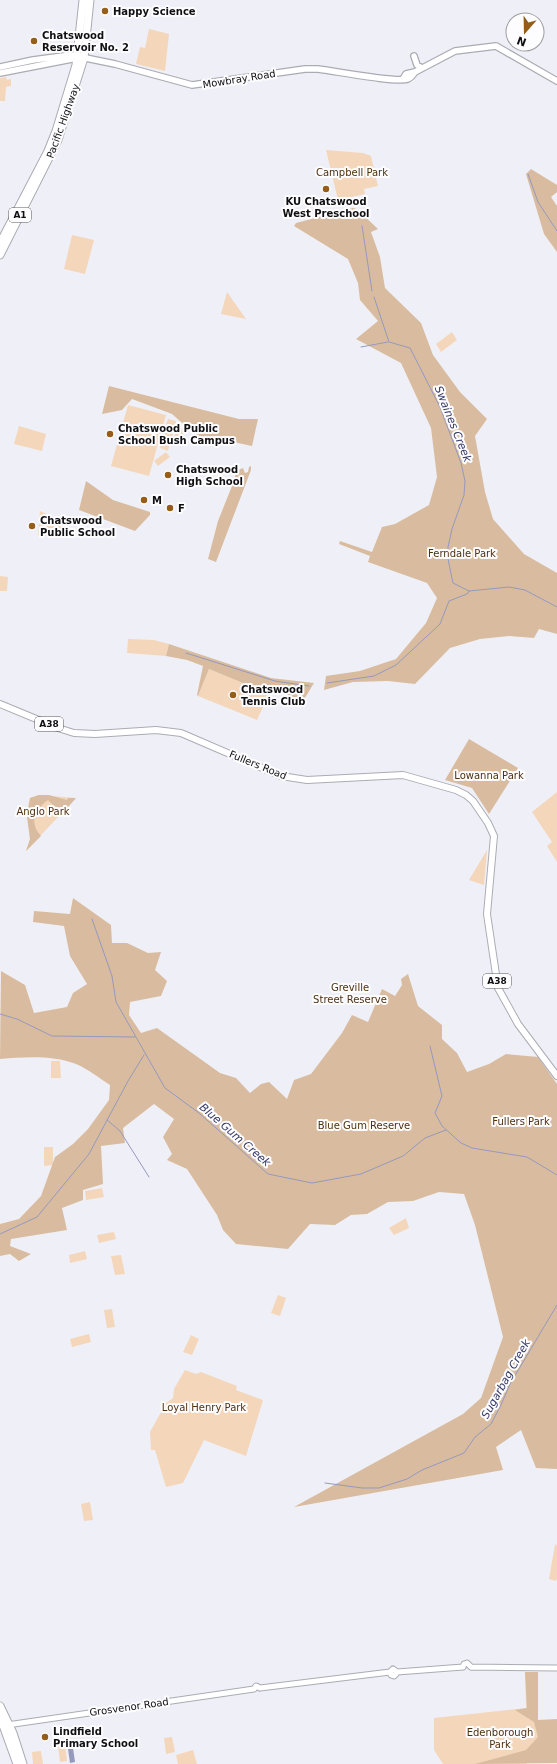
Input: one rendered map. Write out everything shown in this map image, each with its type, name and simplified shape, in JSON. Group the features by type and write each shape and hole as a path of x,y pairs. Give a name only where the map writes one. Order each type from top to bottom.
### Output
{"highway":[{"name":"Pacific Highway","path":"0,243 52,142 72,79 81,58 83,0"},
{"name":"Pacific Highway","path":"0,256 56,144 81,58 90,0"},
{"path":"0,1706 23,1764"},
{"path":"0,1717 7,1725 17,1764"}],"main road":[{"name":"Mowbray Road","path":"0,67 61,55 71,55 142,71 192,85 305,69 318,69 389,79 408,79 415,72 458,50 496,46 557,81"},
{"path":"414,56 417,65 422,68"},
{"name":"Mowbray Road","path":"0,73 81,58"},
{"name":"Fullers Road","path":"0,704 63,730 74,733 95,734 156,730 181,733 281,776 296,779 319,780 398,774 456,790 466,795 475,804 488,823 492,830 494,842 487,914 498,988 518,1024 557,1076"}],"street":[{"name":"Grosvenor Road","path":"7,1725 254,1689 257,1692 260,1688 390,1672 394,1676 397,1672 463,1667 466,1670 471,1667 557,1668"}],"green space":[{"path":"149,29 169,34 165,71 136,64 140,47 145,48"},
{"path":"6,77 7,80 11,79 11,86 6,87 5,101 0,101 0,78"},
{"name":"Campbell Park","path":"326,150 363,153 371,156 378,186 364,189 365,194 338,200"},
{"path":"531,169 557,185 557,192 551,197 557,206 557,252 544,234 526,174"},
{"name":"Ferndale Park","path":"353,208 357,209 378,229 371,232 380,257 385,288 421,323 433,355 460,392 487,419 475,436 485,492 493,519 524,554 557,573 557,634 539,629 534,638 509,636 480,639 450,648 415,684 388,681 353,682 324,690 326,676 360,671 396,659 426,623 437,598 427,583 368,562 370,556 339,544 340,541 372,552 382,527 395,524 429,505 437,477 431,428 401,363 356,339 378,321 360,300 358,283 348,259 294,226 296,223"},
{"path":"72,235 94,240 85,274 64,269"},
{"path":"227,292 246,319 221,314"},
{"path":"452,332 457,340 441,352 436,344"},
{"path":"109,386 239,419 258,419 252,446 219,439 198,437 172,414 132,399 122,410 102,414"},
{"path":"128,405 166,415 149,476 111,466"},
{"path":"168,419 176,421 174,430 165,427"},
{"path":"19,426 46,434 42,451 14,444"},
{"path":"177,427 185,430 181,446 172,444"},
{"path":"164,431 173,434 168,451 160,448"},
{"path":"166,452 170,457 158,466 154,461"},
{"path":"251,466 251,470 216,562 208,559 218,521 234,481 236,471 243,468 245,473 248,472 249,467"},
{"path":"86,481 113,500 150,512 150,515 135,531 79,510"},
{"path":"40,511 61,520 62,537 38,535 39,524 41,524 39,523"},
{"path":"0,576 8,577 7,591 0,591"},
{"path":"128,639 154,640 169,644 166,656 127,653"},
{"path":"169,644 271,678 314,683 303,701 271,688 269,694 209,669 198,696 203,666 187,660 166,656"},
{"name":"Chatswood Tennis Club","path":"209,669 269,694 257,720 198,696"},
{"name":"Lowanna Park","path":"469,739 518,768 489,814 472,788 445,780"},
{"path":"557,792 557,862 547,846 552,842 532,812"},
{"name":"Anglo Park","path":"39,795 76,798 26,851 30,841 28,814 30,798"},
{"path":"39,795 49,795 67,800 68,798 76,798 63,813 60,808 54,806 48,800 39,808 36,812 34,822 37,831 41,836 26,851 30,839 27,817 30,798"},
{"path":"487,850 484,885 469,880"},
{"path":"73,898 111,925 112,943 127,943 148,953 161,952 155,970 167,981 161,996 130,1002 129,1015 141,1033 157,1028 220,1073 236,1078 250,1093 261,1084 269,1082 287,1099 294,1080 311,1074 342,1033 352,1015 368,1022 382,989 395,996 402,985 401,979 408,974 418,1006 442,1025 442,1039 457,1053 467,1072 489,1064 506,1054 538,1057 557,1084 557,1469 536,1468 521,1430 496,1447 503,1470 294,1507 463,1414 481,1398 503,1337 475,1225 464,1194 439,1192 413,1201 388,1202 367,1214 351,1215 335,1225 310,1224 288,1249 236,1244 223,1230 217,1215 187,1169 167,1160 172,1154 163,1137 174,1119 154,1104 123,1128 125,1143 101,1146 103,1184 83,1190 83,1200 62,1208 67,1230 11,1239 10,1246 31,1254 19,1261 10,1254 0,1256 0,1224 19,1219 41,1196 55,1157 73,1144 88,1129 109,1100 110,1085 76,1064 48,1058 29,1057 0,1059 1,971 25,985 34,1013 67,1007 73,993 87,984 70,956 64,926 33,922 34,911 70,914"},
{"path":"51,1061 60,1061 61,1078 51,1078"},
{"path":"44,1147 53,1147 53,1165 44,1166"},
{"path":"102,1188 104,1197 86,1200 85,1191"},
{"path":"406,1218 409,1228 394,1235 389,1228"},
{"path":"114,1232 116,1239 99,1243 97,1235"},
{"path":"85,1251 87,1259 70,1263 69,1255"},
{"path":"121,1255 125,1274 115,1275 111,1256"},
{"path":"278,1295 286,1298 280,1316 271,1313"},
{"path":"112,1309 115,1327 107,1328 104,1310"},
{"path":"89,1334 91,1342 72,1347 70,1339"},
{"path":"191,1335 199,1339 192,1355 183,1352"},
{"name":"Loyal Henry Park","path":"185,1370 196,1374 201,1372 237,1386 236,1390 263,1400 246,1456 204,1440 183,1483 166,1487 155,1450 151,1450 150,1432 166,1403 173,1398 174,1389"},
{"path":"90,1502 93,1520 84,1521 81,1504"},
{"path":"555,1544 557,1546 556,1581 549,1579"},
{"name":"Edenborough Park","path":"525,1672 538,1721 557,1721 526,1764 443,1764 434,1750 434,1718 526,1708"},
{"path":"525,1672 538,1672 538,1720 557,1719 557,1763 475,1764 526,1750 538,1737 534,1722 515,1710 527,1708"},
{"path":"172,1737 175,1752 166,1754 164,1738"},
{"path":"65,1745 67,1761 60,1762 58,1746"},
{"path":"193,1750 197,1764 178,1764 176,1755"},
{"path":"41,1751 43,1764 33,1764 32,1752"}],"water":[{"path":"73,1748 75,1762 70,1763 68,1749"}],"waterway":[{"path":"528,174 538,202 557,231"},
{"name":"Swaines Creek","path":"362,226 372,291"},
{"name":"Swaines Creek","path":"374,297 389,342 410,348 440,407 461,463 465,481 464,495 452,529 448,547 448,559 453,583 469,591"},
{"path":"361,347 388,342"},
{"path":"327,683 374,676 396,665 440,624 449,601 467,594 469,591 509,587 525,590 557,607"},
{"path":"186,653 275,681 309,686"},
{"name":"Blue Gum Creek","path":"92,919 112,976 116,1002 165,1088 199,1113 268,1174 312,1183 361,1174 403,1156 425,1138 446,1130"},
{"path":"0,1014 17,1019 52,1036 135,1037"},
{"name":"Blue Gum Creek","path":"430,1046 442,1096 435,1113 442,1126 461,1143 472,1148 527,1157 557,1175"},
{"path":"0,1234 37,1217 89,1154 128,1081 144,1055"},
{"path":"107,1120 120,1131 149,1177"},
{"name":"Sugarbag Creek","path":"325,1483 362,1488 379,1488 407,1479 422,1470 464,1453 475,1437 491,1424 510,1384 557,1305"}],"place":[{"name":"Happy Science","path":"105,11"},
{"name":"Chatswood Reservoir No. 2","path":"34,41"},
{"name":"KU Chatswood West Preschool","path":"326,189"},
{"name":"Chatswood Public School Bush Campus","path":"110,434"},
{"name":"Chatswood High School","path":"168,475"},
{"name":"M","path":"144,500"},
{"name":"F","path":"170,508"},
{"name":"Chatswood Public School","path":"32,526"},
{"name":"Chatswood Tennis Club","path":"233,695"},
{"name":"Lindfield Primary School","path":"45,1737"}],"park label":[{"name":"Greville Street Reserve","path":"350,992"},
{"name":"Fullers Park","path":"521,1121"},
{"name":"Blue Gum Reserve","path":"364,1125"}]}
